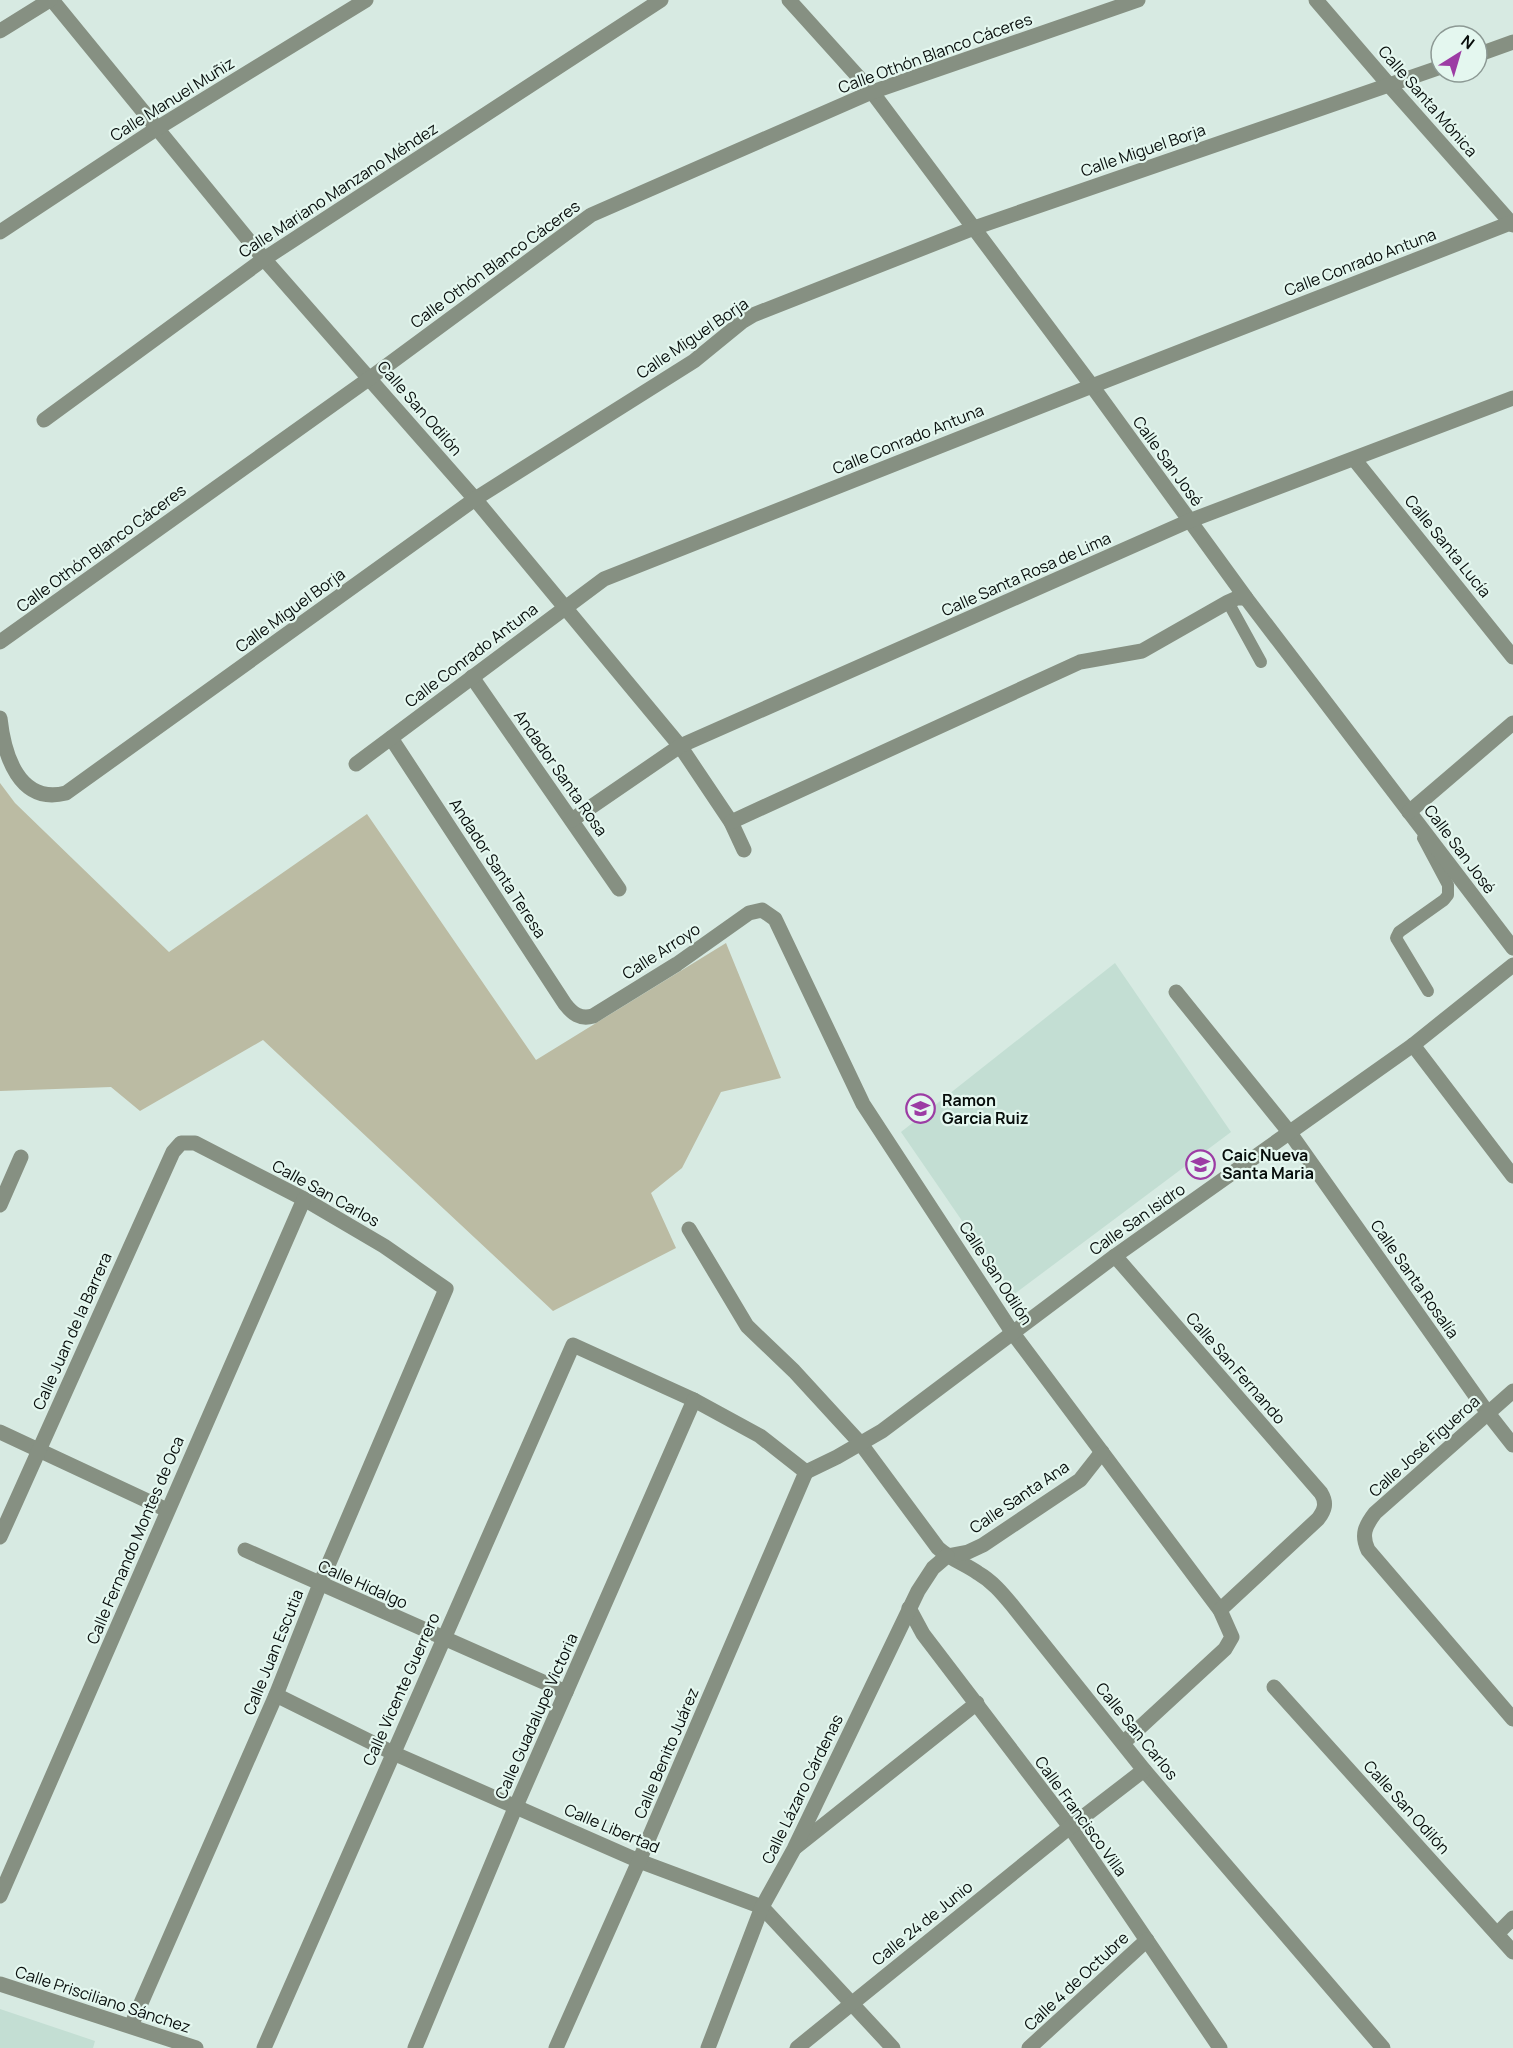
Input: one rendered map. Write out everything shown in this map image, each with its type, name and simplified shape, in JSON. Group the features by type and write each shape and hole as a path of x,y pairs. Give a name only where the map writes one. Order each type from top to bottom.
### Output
{"street":[{"path":"0,31 51,0"},
{"name":"Calle San Odilón","path":"51,0 264,259 475,499 680,746 731,822 744,850"},
{"name":"Calle Manuel Muñiz","path":"0,232 156,129 366,0"},
{"name":"Calle Mariano Manzano Méndez","path":"44,420 264,259 661,0"},
{"name":"Calle San José","path":"789,0 872,92 1092,386 1246,598 1513,948"},
{"name":"Calle Othón Blanco Cáceres","path":"0,642 370,378 591,215 872,92 1138,0"},
{"name":"Calle Santa Mónica","path":"1316,0 1389,86 1512,223"},
{"path":"1489,51 1513,42"},
{"name":"Calle Miguel Borja","path":"0,718 5,753 12,767 29,787 46,795 66,793 475,499 694,361 753,315 974,228 1429,71"},
{"name":"Calle Conrado Antuna","path":"356,764 604,579 1512,223"},
{"name":"Calle Santa Rosa de Lima","path":"572,820 680,746 1189,521 1513,398"},
{"name":"Calle Santa Lucía","path":"1354,459 1513,657"},
{"path":"731,822 1080,662 1142,651 1228,602 1237,598 1246,598"},
{"name":"Andador Santa Rosa","path":"472,677 619,889"},
{"path":"1409,812 1513,723"},
{"name":"Andador Santa Teresa","path":"391,738 565,1004 578,1016"},
{"name":"Calle San Odilón","path":"762,910 775,919 863,1104 1012,1332 1220,1610 1232,1637 1225,1649 1123,1743"},
{"name":"Calle Arroyo","path":"578,1016 586,1018 592,1016 677,963 749,913 762,910"},
{"name":"Calle San Isidro","path":"811,1469 882,1431 1115,1256 1413,1046 1513,965"},
{"name":"Calle Santa Rosalía","path":"1176,992 1290,1133 1487,1412 1513,1445"},
{"path":"1413,1046 1513,1176"},
{"name":"Calle San Carlos","path":"181,1143 195,1143 304,1199 384,1246 446,1289"},
{"name":"Calle Juan de la Barrera","path":"0,1537 173,1152 181,1143"},
{"path":"0,1205 21,1157"},
{"name":"Calle Fernando Montes de Oca","path":"0,1896 304,1199"},
{"name":"Calle San Carlos","path":"690,1229 747,1326 794,1371 861,1444 938,1548 993,1584 1012,1605 1144,1770 1383,2048"},
{"name":"Calle San Fernando","path":"1115,1256 1321,1493 1325,1505 1318,1519 1220,1610"},
{"name":"Calle Juan Escutia","path":"131,2026 276,1695 320,1584 446,1289"},
{"name":"Calle Vicente Guerrero","path":"264,2048 573,1345 694,1400"},
{"name":"Calle José Figueroa","path":"1513,1391 1375,1513 1364,1532 1364,1541 1368,1550 1513,1719"},
{"path":"694,1400 760,1436 811,1469"},
{"name":"Calle Guadalupe Victoria","path":"415,2048 516,1806 694,1400"},
{"path":"0,1432 167,1510"},
{"name":"Calle Santa Ana","path":"947,1556 968,1552 983,1545 1080,1480 1102,1452"},
{"name":"Calle Benito Juárez","path":"556,2048 811,1469"},
{"name":"Calle Hidalgo","path":"245,1550 566,1692"},
{"name":"Calle Lázaro Cárdenas","path":"708,2048 762,1906 794,1849 909,1608 929,1574 947,1556"},
{"name":"Calle Francisco Villa","path":"909,1608 923,1634 1070,1827 1220,2048"},
{"name":"Calle San Odilón","path":"1274,1687 1513,1953"},
{"name":"Calle Libertad","path":"276,1695 393,1753 639,1861 762,1906 893,2048"},
{"path":"794,1849 977,1703"},
{"path":"1070,1827 1144,1770"},
{"name":"Calle 24 de Junio","path":"797,2048 1070,1827"},
{"path":"1497,1934 1513,1918"},
{"name":"Calle 4 de Octubre","path":"1029,2048 1147,1940"},
{"name":"Calle Prisciliano Sánchez","path":"0,1984 196,2048"}],"lane":[{"path":"1228,602 1261,662"},
{"path":"1409,812 1449,889 1444,900 1397,934 1397,942 1428,991"}],"shaded area":[{"path":"0,783 15,803 169,952 367,814 536,1060 726,943 781,1078 721,1092 682,1168 651,1193 676,1248 553,1311 263,1040 140,1111 111,1087 0,1091"},
{"path":"1115,963 1231,1132 1013,1295 901,1132"},
{"path":"0,2009 95,2041 93,2048 0,2048"}],"place":[{"name":"Ramon Garcia Ruiz","path":"921,1109"},
{"name":"Caic Nueva Santa Maria","path":"1201,1164"}]}
